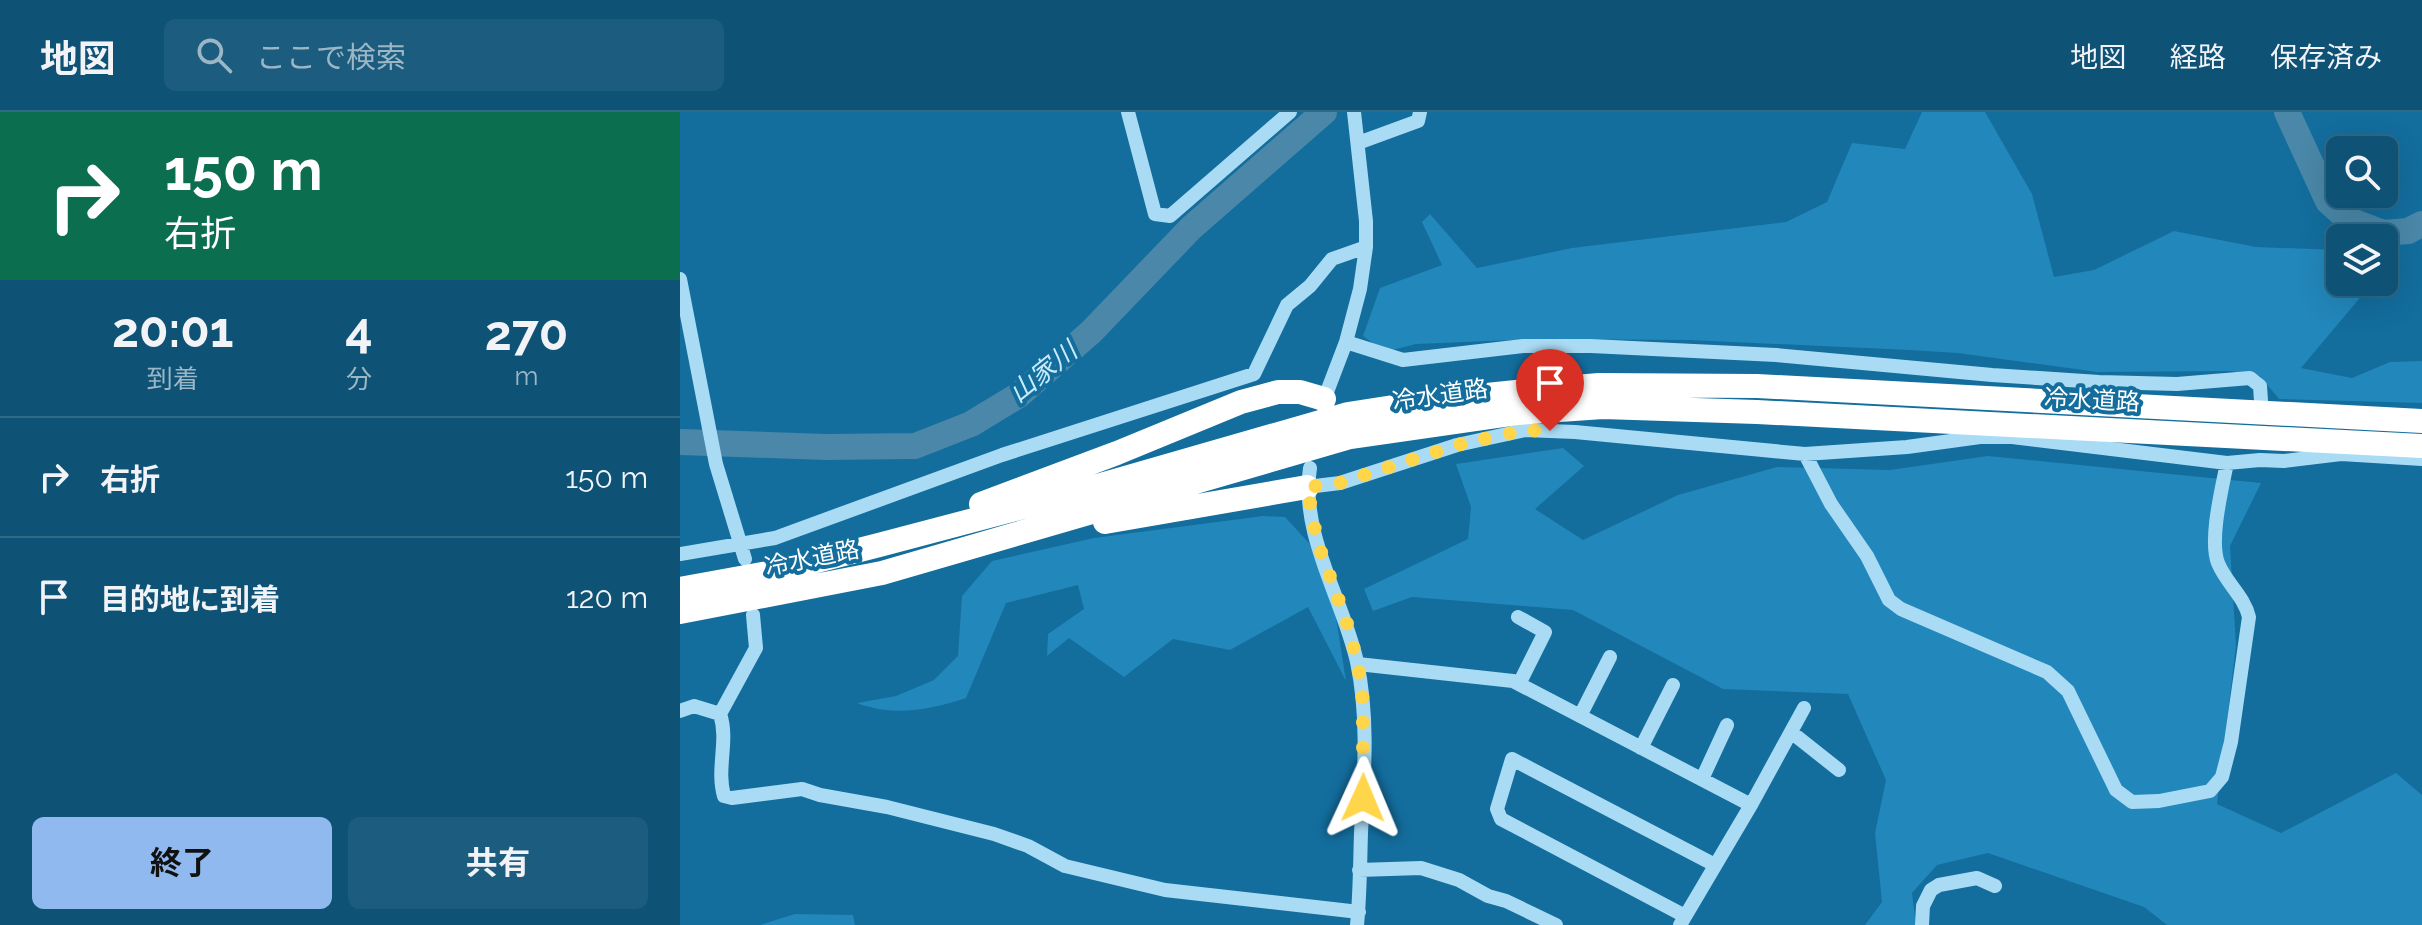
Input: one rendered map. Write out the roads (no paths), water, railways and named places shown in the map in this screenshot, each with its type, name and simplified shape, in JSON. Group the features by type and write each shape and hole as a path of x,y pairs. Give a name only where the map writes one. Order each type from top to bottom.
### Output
{"highway":[{"name":"冷水道路","path":"680,589 773,572 879,545 1348,414 1438,400 1544,389 1599,385 1757,386 2422,421"},
{"path":"879,545 1241,402 1278,392 1300,392 1322,404"},
{"name":"冷水道路","path":"680,612 882,573 1350,437 1517,413 1603,407 1757,412 2422,446"},
{"path":"950,553 1309,478"}],"street":[{"path":"1128,112 1155,214 1170,216 1290,112"},
{"path":"1358,143 1418,121 1420,112"},
{"path":"1322,404 1346,342 1360,289 1366,247 1354,113"},
{"path":"680,554 775,538 1002,455 1254,374 1287,305 1310,286 1332,259 1366,247"},
{"path":"680,279 716,464 745,559"},
{"path":"1346,342 1403,360 1523,346 1591,346 1776,355 2099,382 2177,384 2250,378 2260,386 2261,401"},
{"path":"753,615 756,648 720,714 725,729 720,780 724,796 732,798 802,789 994,834 1028,846 1065,866 1165,890 1358,919 1363,703 1358,664 1346,620 1317,541 1309,478 1340,483 1457,445 1525,430 1805,454 1907,447 1980,437 2012,437 2227,463 2260,453 2284,461 2341,454 2422,459"},
{"path":"1805,454 1831,504 1867,556 1889,600 1901,609 2047,672 2068,691 2116,790 2132,802 2159,801 2210,791 2222,777 2231,742 2249,617 2246,604 2218,562 2215,549 2217,516 2227,463"},
{"path":"1518,617 1545,632 1519,684"},
{"path":"1580,716 1610,657"},
{"path":"1358,664 1513,681 1751,805"},
{"path":"1641,748 1673,685"},
{"path":"680,711 694,706 720,714"},
{"path":"1715,865 1512,759 1497,809 1501,819 1683,920 1751,805 1804,708"},
{"path":"1702,779 1727,725"},
{"path":"1791,732 1839,770"},
{"path":"1359,870 1421,868 1459,880 1556,925"},
{"path":"1922,925 1923,906 1931,890 1939,885 1977,878 1995,886"}],"waterway":[{"name":"山家川","path":"680,442 826,447 915,446 971,424 1019,395 1091,332 1191,228 1324,112"},
{"name":"山家川","path":"2287,112 2328,201 2349,220 2383,233 2408,231 2422,224"}]}
